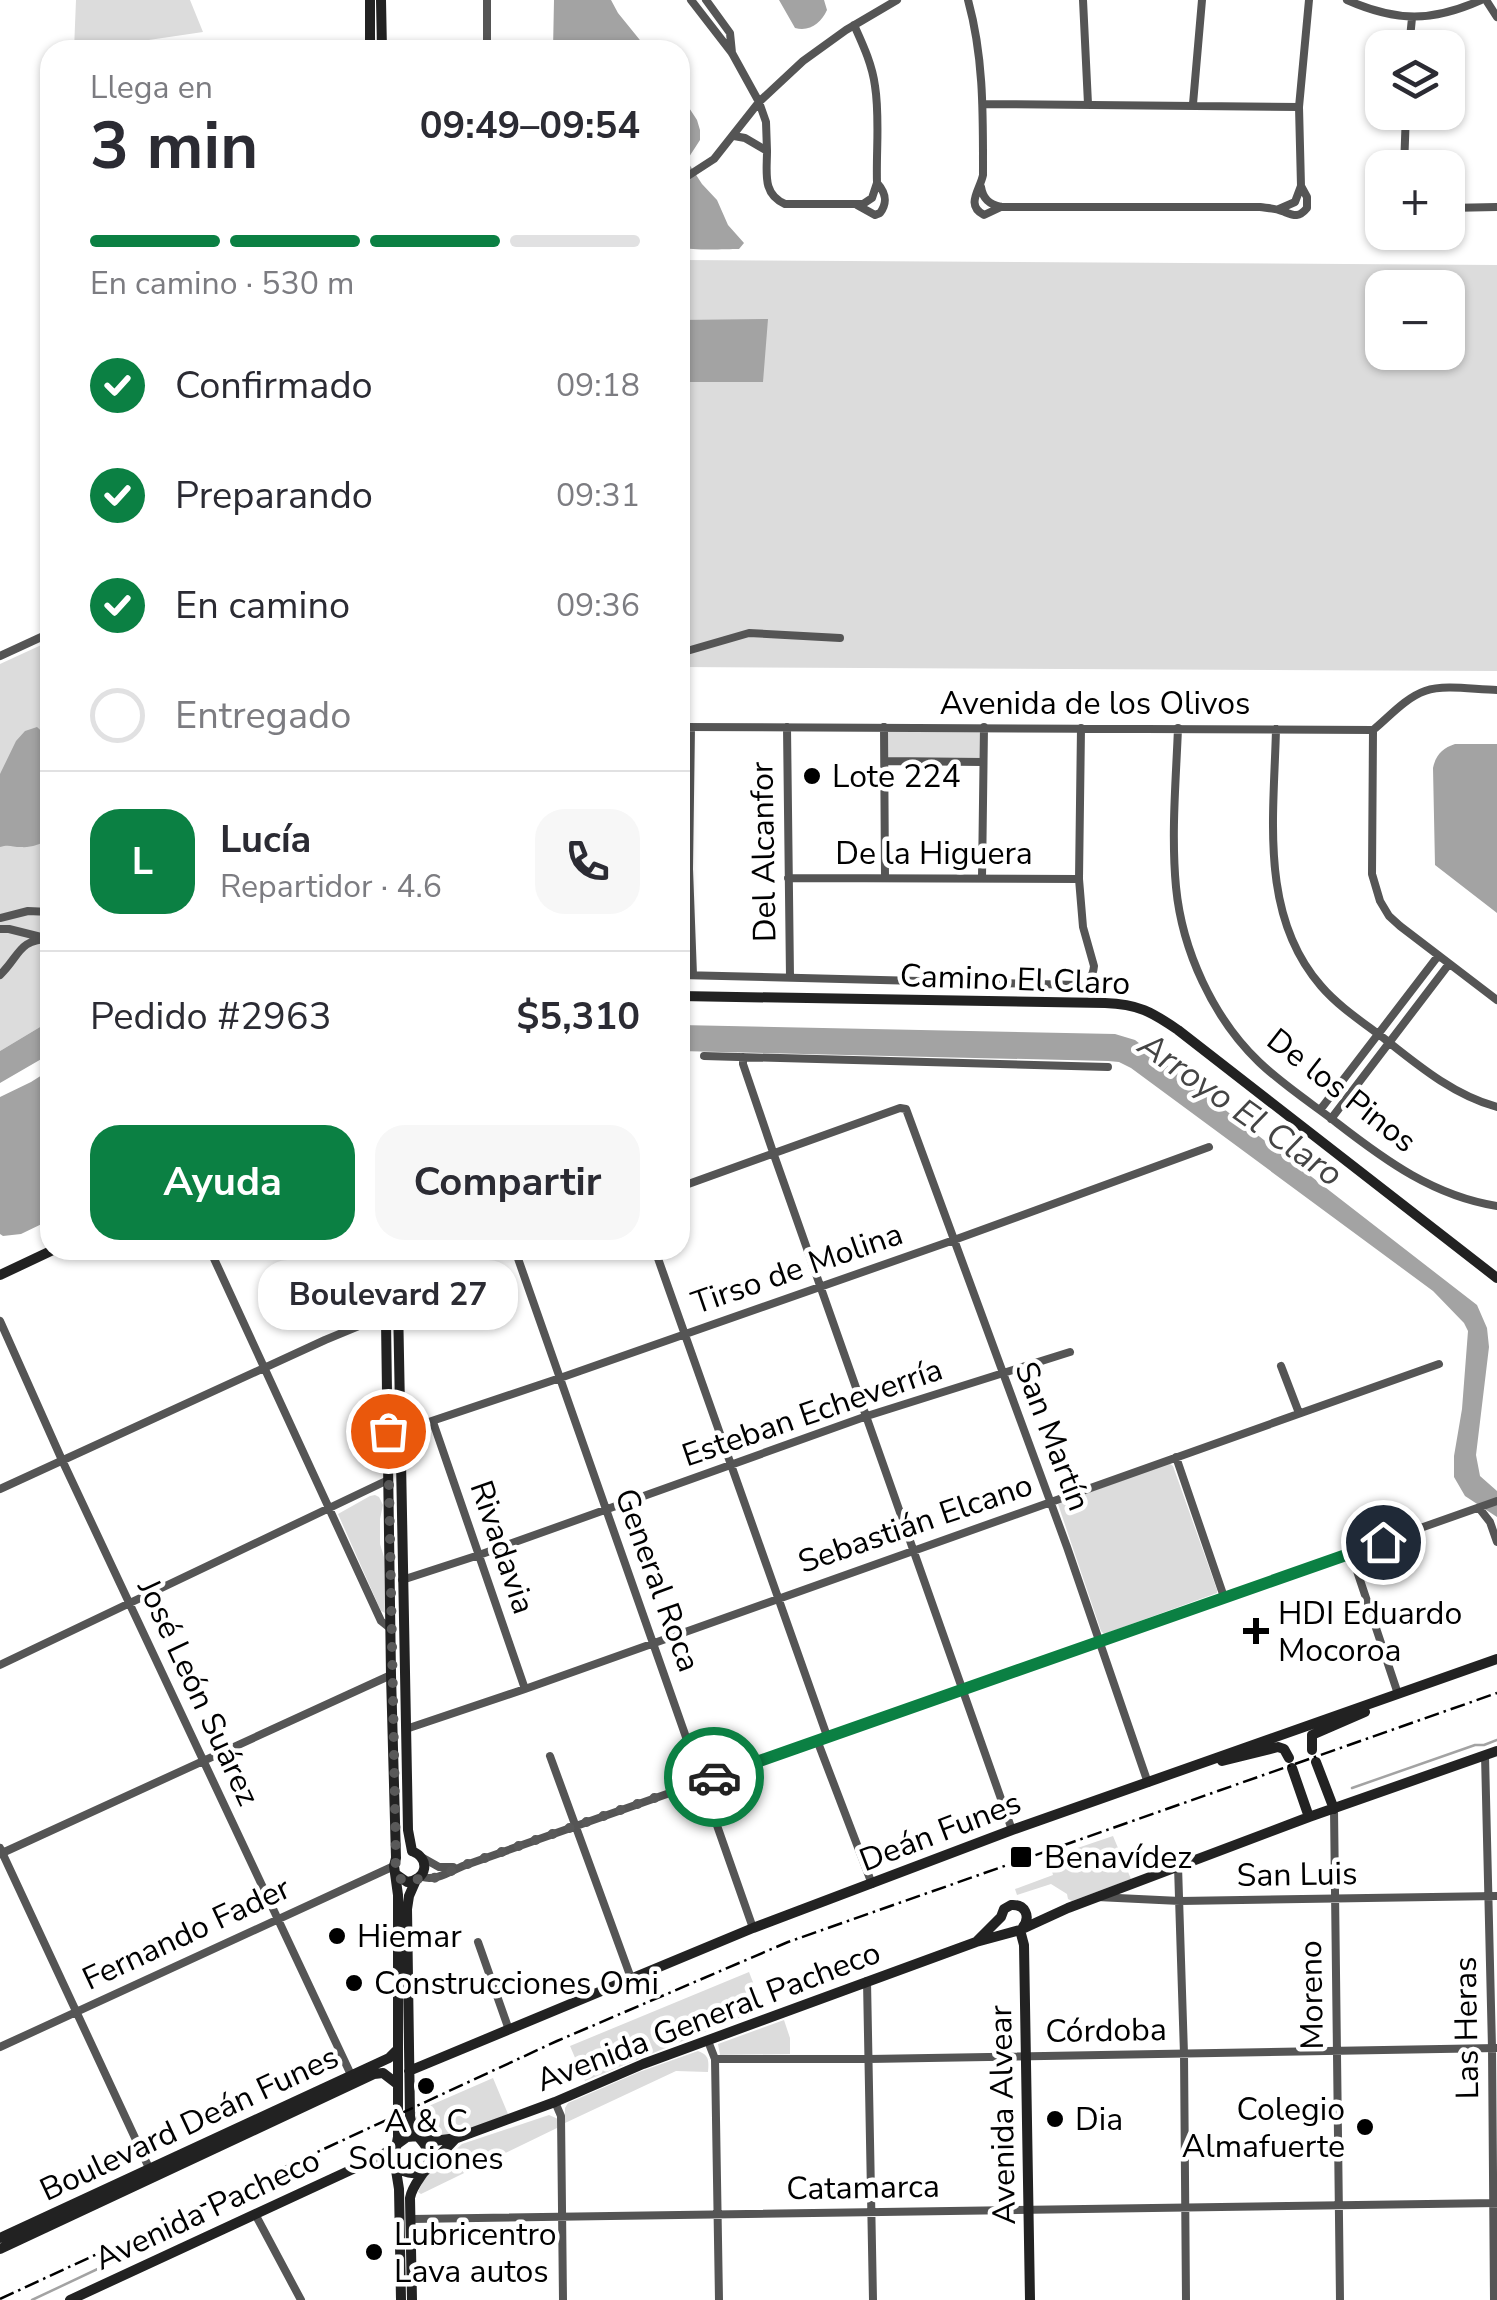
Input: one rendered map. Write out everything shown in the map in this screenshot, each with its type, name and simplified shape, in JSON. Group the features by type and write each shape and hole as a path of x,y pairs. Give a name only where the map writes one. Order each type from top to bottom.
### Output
{"main road":[{"path":"370,0 370,40"},
{"path":"381,0 382,40"},
{"name":"Camino El Claro","path":"690,996 1105,1002 1136,1006 1178,1030 1497,1278"},
{"path":"0,1274 40,1256"},
{"path":"385,1260 396,1866 394,2158 400,2189 401,2300"},
{"path":"398,1260 408,1830 425,1869 408,1901 410,2116 430,2156 428,2166 411,2190 412,2300"},
{"name":"Deán Funes","path":"409,2070 753,1928 1012,1830 1497,1659"},
{"path":"1334,1809 1314,1756 1312,1736 1398,1694"},
{"path":"1217,1758 1224,1761 1278,1747 1284,1750 1310,1816"},
{"name":"Avenida General Pacheco","path":"397,2146 407,2137 434,2141 457,2138 643,2064 1020,1929 1310,1816 1491,1753"},
{"path":"396,1866 404,1852 418,1854"},
{"path":"396,1866 402,1880 419,1879"},
{"path":"1024,1909 1027,1920 1020,1929 1003,1926 1004,1909 1011,1905 1024,1909 1068,1908"},
{"name":"Avenida General Pacheco","path":"976,1942 1001,1917"},
{"name":"Avenida Alvear","path":"1020,1929 1024,1945 1030,2300"},
{"name":"Boulevard Deán Funes","path":"0,2238 353,2078 397,2050"},
{"name":"Boulevard Deán Funes","path":"353,2078 379,2072 397,2083"},
{"name":"Avenida General Pacheco","path":"424,2172 457,2138"},
{"name":"Avenida Pacheco","path":"70,2300 397,2146"},
{"path":"365,2162 386,2162 410,2174 424,2172"},
{"name":"Boulevard Deán Funes","path":"0,2249 151,2172"}],"street":[{"path":"486,40 487,0"},
{"path":"691,0 732,53 759,102 766,122 767,186 778,202 785,204 867,203 878,183 875,82 854,25"},
{"path":"706,0 730,33 732,53"},
{"path":"690,175 714,159 759,102 803,61 897,0"},
{"path":"968,0 980,51 981,186 984,198 994,205 1279,209 1295,202 1301,186"},
{"path":"1082,0 1088,104"},
{"path":"1193,104 1202,0"},
{"path":"1279,209 1293,216 1304,213 1308,203 1301,186 1298,106 1309,0"},
{"path":"1347,0 1375,11 1412,18 1454,12 1484,0 1497,16"},
{"path":"1410,30 1412,18"},
{"path":"983,104 1298,106"},
{"path":"734,136 766,151"},
{"path":"857,205 870,214 880,213 886,201 878,183"},
{"path":"981,186 974,200 976,210 984,215 1002,207"},
{"path":"1465,208 1497,207"},
{"path":"690,649 749,633 840,638"},
{"path":"0,656 40,638"},
{"path":"1497,690 1425,691 1373,730 1371,860 1376,891 1394,922 1497,1000"},
{"path":"690,798 691,727"},
{"name":"Avenida de los Olivos","path":"691,727 1373,730"},
{"name":"Del Alcanfor","path":"788,727 790,977"},
{"path":"884,727 885,878"},
{"path":"982,878 984,727"},
{"path":"690,904 692,975 1078,985 1091,977 1094,966 1083,927 1079,879 1081,728"},
{"name":"De los Pinos","path":"1178,728 1176,890 1193,957 1219,1012 1243,1045 1273,1075 1380,1156 1418,1180 1462,1198 1497,1206"},
{"path":"1276,729 1274,875 1286,925 1300,956 1340,1005 1453,1089 1497,1107"},
{"path":"885,761 982,762"},
{"name":"De la Higuera","path":"788,878 1079,879"},
{"path":"0,918 40,912"},
{"path":"0,929 40,937"},
{"path":"0,975 25,943 40,939"},
{"path":"1320,1110 1438,956"},
{"path":"1332,1118 1449,964"},
{"path":"704,1056 1108,1067"},
{"path":"743,1057 1012,1830"},
{"name":"San Martín","path":"774,1155 906,1109 1051,1502 1148,1782"},
{"name":"Tirso de Molina","path":"399,1432 954,1240 1208,1146"},
{"path":"690,1184 774,1155"},
{"path":"214,1260 381,1621 391,1629"},
{"path":"398,1284 470,1260"},
{"name":"General Roca","path":"519,1260 753,1928"},
{"path":"659,1260 779,1598 872,1884"},
{"path":"0,1489 263,1368 366,1323 386,1320"},
{"name":"José León Suárez","path":"0,1321 353,2078"},
{"name":"Esteban Echeverría","path":"402,1580 868,1416 1070,1352"},
{"name":"Sebastián Elcano","path":"406,1728 1439,1364"},
{"path":"1282,1366 1299,1414"},
{"name":"Rivadavia","path":"433,1422 525,1689"},
{"path":"1176,1457 1224,1598"},
{"path":"0,1665 388,1480"},
{"path":"419,1879 436,1878 822,1738 1497,1502"},
{"path":"1478,1508 1490,1522 1497,1542"},
{"path":"1351,1552 1398,1694"},
{"path":"151,2172 1,1852 391,1676"},
{"name":"Las Heras","path":"1491,1753 1494,2300"},
{"path":"550,1756 630,1978"},
{"name":"Moreno","path":"1334,1809 1340,2300"},
{"path":"418,1854 438,1867 462,1866"},
{"name":"Fernando Fader","path":"0,2047 396,1866"},
{"path":"1178,1866 1186,2300"},
{"name":"San Luis","path":"1097,1897 1180,1900 1493,1896"},
{"path":"478,1942 509,2030"},
{"path":"866,1981 873,2300"},
{"path":"708,2041 715,2059 719,2300"},
{"name":"Córdoba","path":"715,2059 1494,2048"},
{"path":"555,2102 561,2116 563,2300"},
{"name":"Catamarca","path":"410,2219 1495,2202"},
{"path":"255,2214 301,2300"}],"shaded area":[{"path":"76,0 190,0 203,32 149,40 74,40"},
{"path":"554,0 611,0 640,40 553,40"},
{"path":"779,0 824,0 827,10 814,25 795,28"},
{"path":"690,109 697,120 700,140 690,155"},
{"path":"690,166 744,243 739,249 690,248"},
{"path":"690,260 1497,265 1497,671 690,667"},
{"path":"768,319 763,382 690,382 690,320"},
{"path":"40,646 40,1027 0,1051 0,664"},
{"path":"37,727 40,730 40,843 0,847 0,774 25,731"},
{"path":"884,727 984,727 982,762 885,761"},
{"path":"1455,744 1497,744 1497,913 1435,865 1433,768 1441,752"},
{"name":"Arroyo El Claro","path":"690,1025 1115,1034 1135,1040 1477,1305 1487,1328 1489,1347 1476,1455 1480,1476 1497,1491 1497,1517 1465,1496 1454,1477 1468,1331 1464,1323 1433,1291 1131,1068 1108,1061 690,1051"},
{"path":"40,1027 40,1060 0,1083 0,1051"},
{"path":"40,1076 40,1225 21,1234 3,1236 0,1097"},
{"path":"1169,1463 1217,1593 1104,1634 1058,1504"},
{"path":"375,1495 383,1505 380,1544 384,1557 385,1613 338,1514"},
{"path":"1113,1836 1131,1879 1072,1901 1051,1884 1017,1895 1015,1889 1053,1875 1048,1858"},
{"path":"749,1972 763,2008 585,2081 570,2046"},
{"path":"784,2020 790,2054 720,2055 718,2044"},
{"path":"698,2051 708,2058 708,2072 676,2071 565,2123 568,2103"},
{"path":"493,2078 508,2114 452,2136 418,2129 415,2112"},
{"path":"549,2115 558,2119 557,2128 421,2194 418,2192 425,2177 462,2144"}],"waterway":[{"path":"1352,1788 1497,1740"},
{"path":"32,2300 142,2248"}],"railway":[{"path":"0,2299 557,2041 788,1942 1497,1693"}],"way so far":[{"path":"388,1431 394,1866 399,1878 408,1882 422,1876 436,1878 714,1777"}],"place":[{"name":"Lote 224","path":"812,776"},
{"name":"Boulevard 27","path":"388,1431"},
{"name":"HDI Eduardo Mocoroa","path":"1256,1631"},
{"name":"Benavídez","path":"1021,1857"},
{"name":"Hiemar","path":"337,1936"},
{"name":"Construcciones Omi","path":"354,1983"},
{"name":"A & C Soluciones","path":"426,2086"},
{"name":"Dia","path":"1055,2119"},
{"name":"Colegio Almafuerte","path":"1365,2127"},
{"name":"Lubricentro Lava autos","path":"374,2252"}],"route":[{"path":"714,1777 1383,1542"}]}
